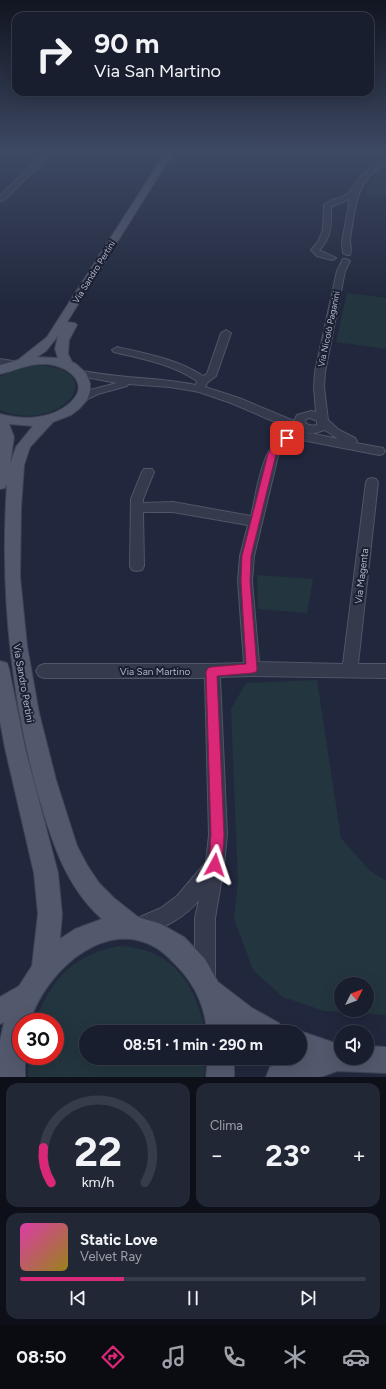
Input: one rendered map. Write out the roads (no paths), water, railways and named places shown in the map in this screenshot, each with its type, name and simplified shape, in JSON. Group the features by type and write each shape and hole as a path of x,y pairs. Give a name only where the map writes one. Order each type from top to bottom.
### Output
{"main road":[{"name":"Via Sandro Pertini","path":"0,370 18,363 42,348 51,339 137,203"},
{"name":"Via Sandro Pertini","path":"67,365 61,355 62,341 65,334 146,203"},
{"name":"Via Sandro Pertini","path":"18,363 38,360 54,361 67,365 79,373"},
{"path":"79,373 84,381 84,391 80,400"},
{"name":"Via Sandro Pertini","path":"0,419 31,422 48,419 66,411 80,400"},
{"name":"Via Sandro Pertini","path":"0,419 7,436 0,484"},
{"name":"Via Sandro Pertini","path":"48,419 22,450 17,466 12,530 12,557 13,597 20,670 36,745 54,812 73,863 92,893 107,909 134,928 163,937 186,954 207,985 218,1025"},
{"name":"Via Sandro Pertini","path":"0,669 15,748 46,873 50,914 44,971"},
{"name":"Via Sandro Pertini","path":"11,1077 10,1061 16,1026 28,995 44,971 55,958 79,939 105,929 134,928"},
{"path":"207,985 243,1017 257,1025"},
{"path":"0,1012 28,995"},
{"path":"307,1047 334,1057"},
{"path":"280,1077 334,1059"},
{"path":"374,1060 386,1060"},
{"path":"220,1077 221,1065"}],"street":[{"path":"346,257 343,244 353,203"},
{"path":"346,257 341,252 333,257 316,253 315,250 322,243 326,230 328,207 330,204 337,204 345,207 351,213"},
{"path":"333,257 341,271"},
{"name":"Via Nicolò Paganini","path":"322,420 319,387 320,372 341,271 346,257"},
{"path":"201,385 211,376 226,333"},
{"path":"117,350 175,365 192,372 201,385"},
{"path":"0,362 18,363"},
{"path":"79,373 104,379 201,385 294,426 305,423 319,429 322,427 322,420"},
{"path":"80,400 94,392 137,382"},
{"name":"Via Nicolò Paganini","path":"305,423 308,411 319,387"},
{"path":"305,423 311,414 322,420 335,433 353,442 382,453"},
{"path":"305,423 330,438 353,442"},
{"path":"252,669 245,581 247,556 272,454 277,444 287,438 297,435 382,453"},
{"path":"137,566 139,492 148,472"},
{"name":"Via Magenta","path":"350,671 372,482"},
{"path":"138,508 173,507 255,521"},
{"name":"Via San Martino","path":"44,671 212,672 252,669 386,671"},
{"path":"207,985 205,918 215,865 218,835 212,672"},
{"path":"134,928 168,915 184,903 215,865"}]}
